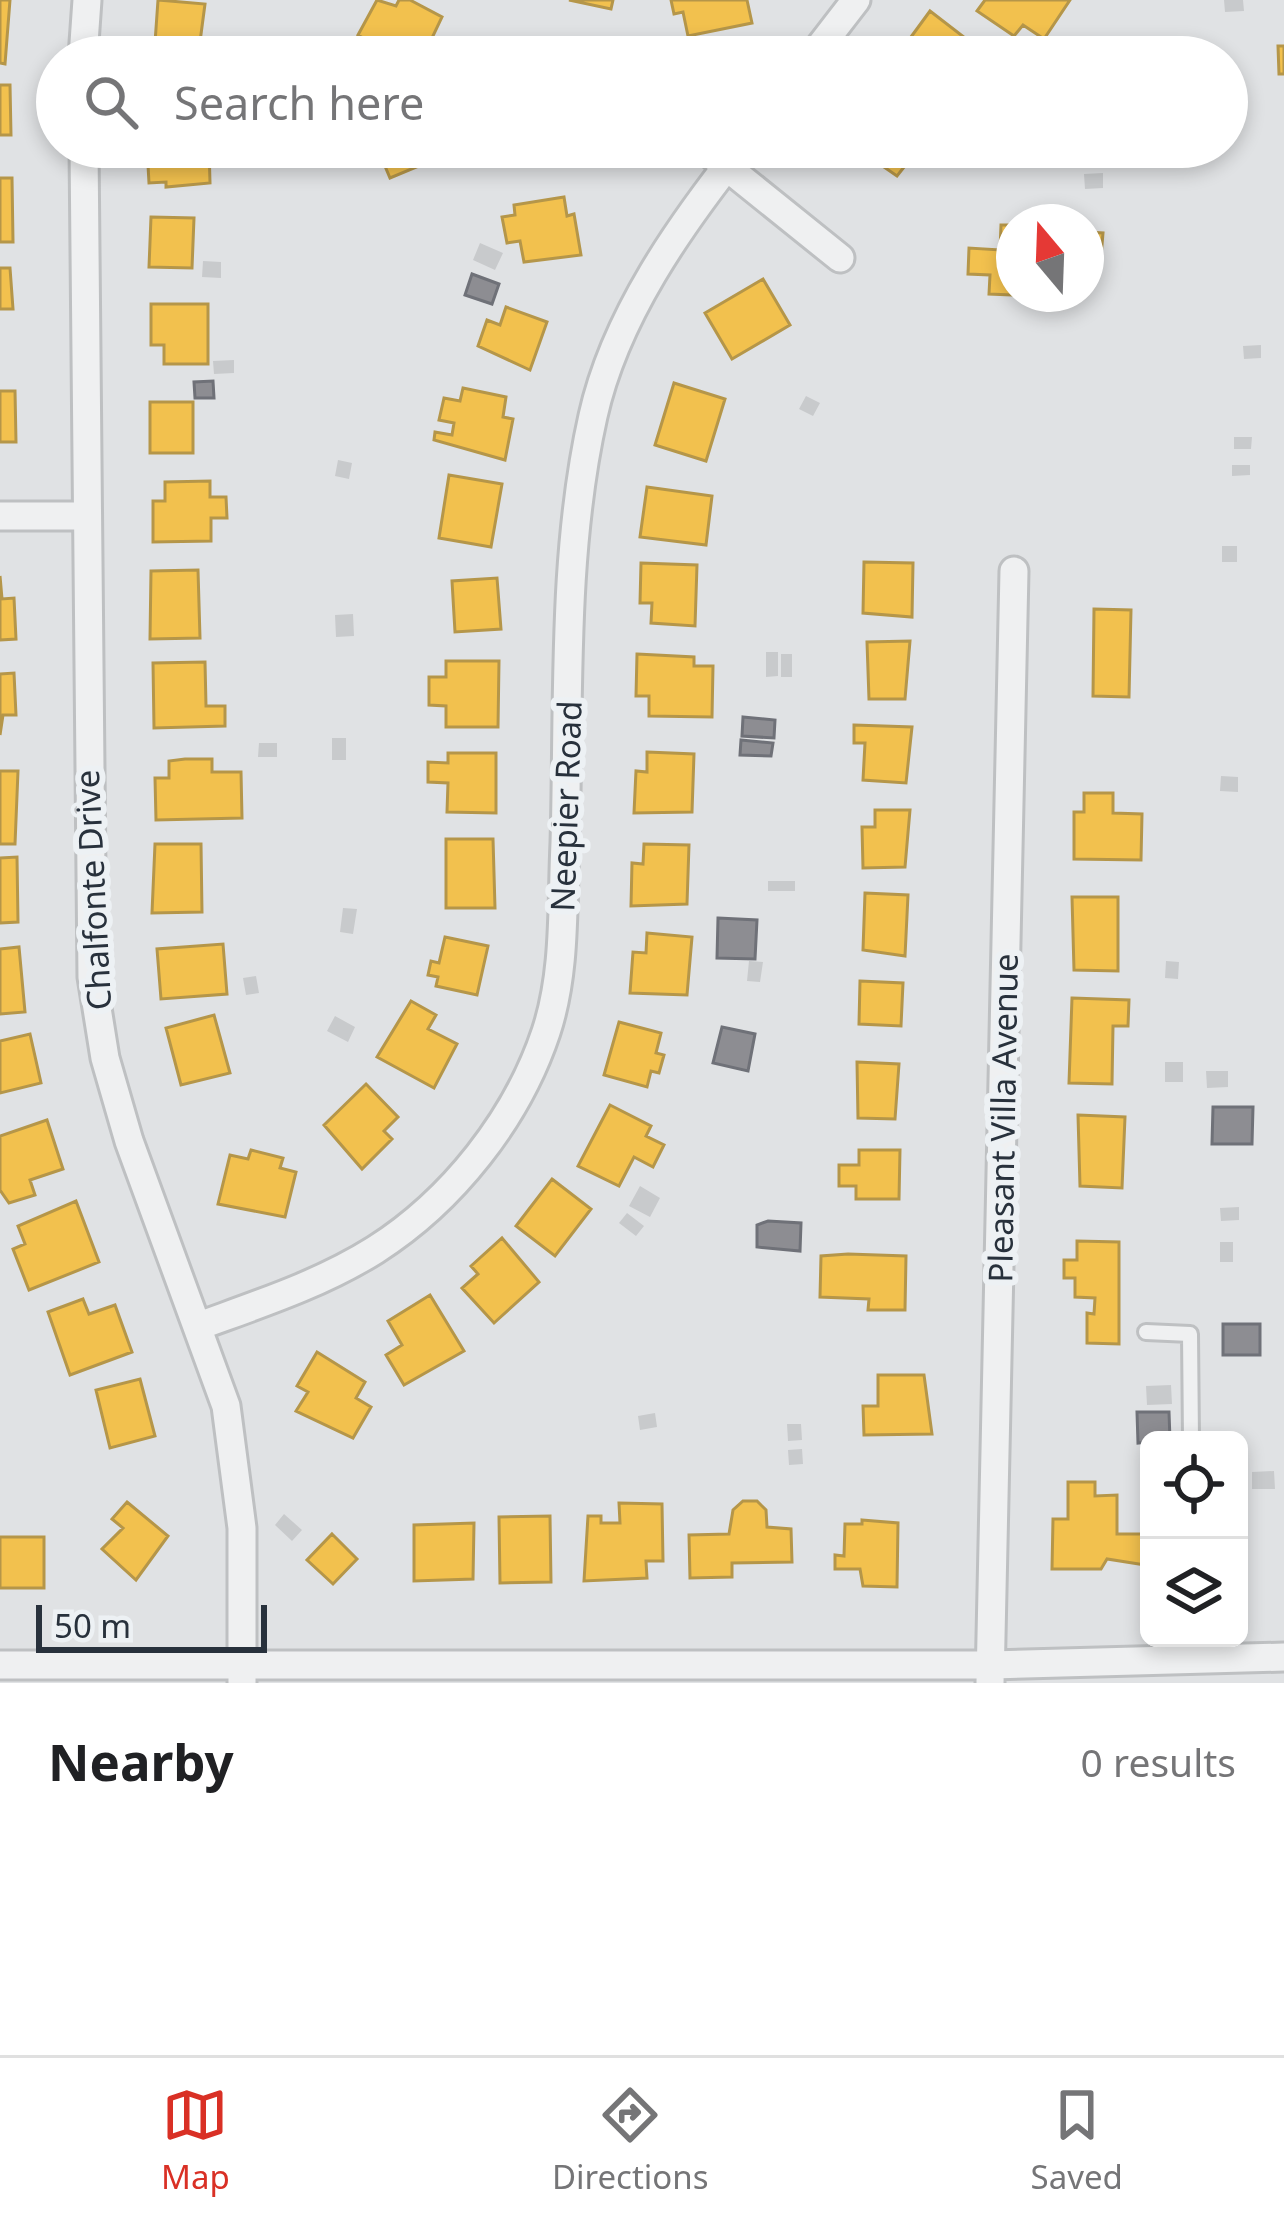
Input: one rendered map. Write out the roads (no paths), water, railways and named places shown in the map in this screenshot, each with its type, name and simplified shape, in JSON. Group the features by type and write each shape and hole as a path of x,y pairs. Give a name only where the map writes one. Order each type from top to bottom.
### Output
{"street":[{"path":"84,36 87,0"},
{"path":"828,36 856,0"},
{"name":"Chalfonte Drive","path":"84,168 92,977 105,1058 129,1141 226,1406 242,1528 241,1673"},
{"name":"Neepier Road","path":"199,1326 311,1284 376,1250 435,1202 482,1152 521,1093 547,1030 561,958 573,578 594,411 622,334 642,296 727,168"},
{"path":"747,168 840,258"},
{"path":"0,516 86,516"},
{"name":"Pleasant Villa Avenue","path":"991,1674 1015,571"},
{"path":"0,1664 241,1673 991,1674 1192,1649 1284,1657"}],"lane":[{"path":"1146,1331 1190,1334 1191,1431"}]}
